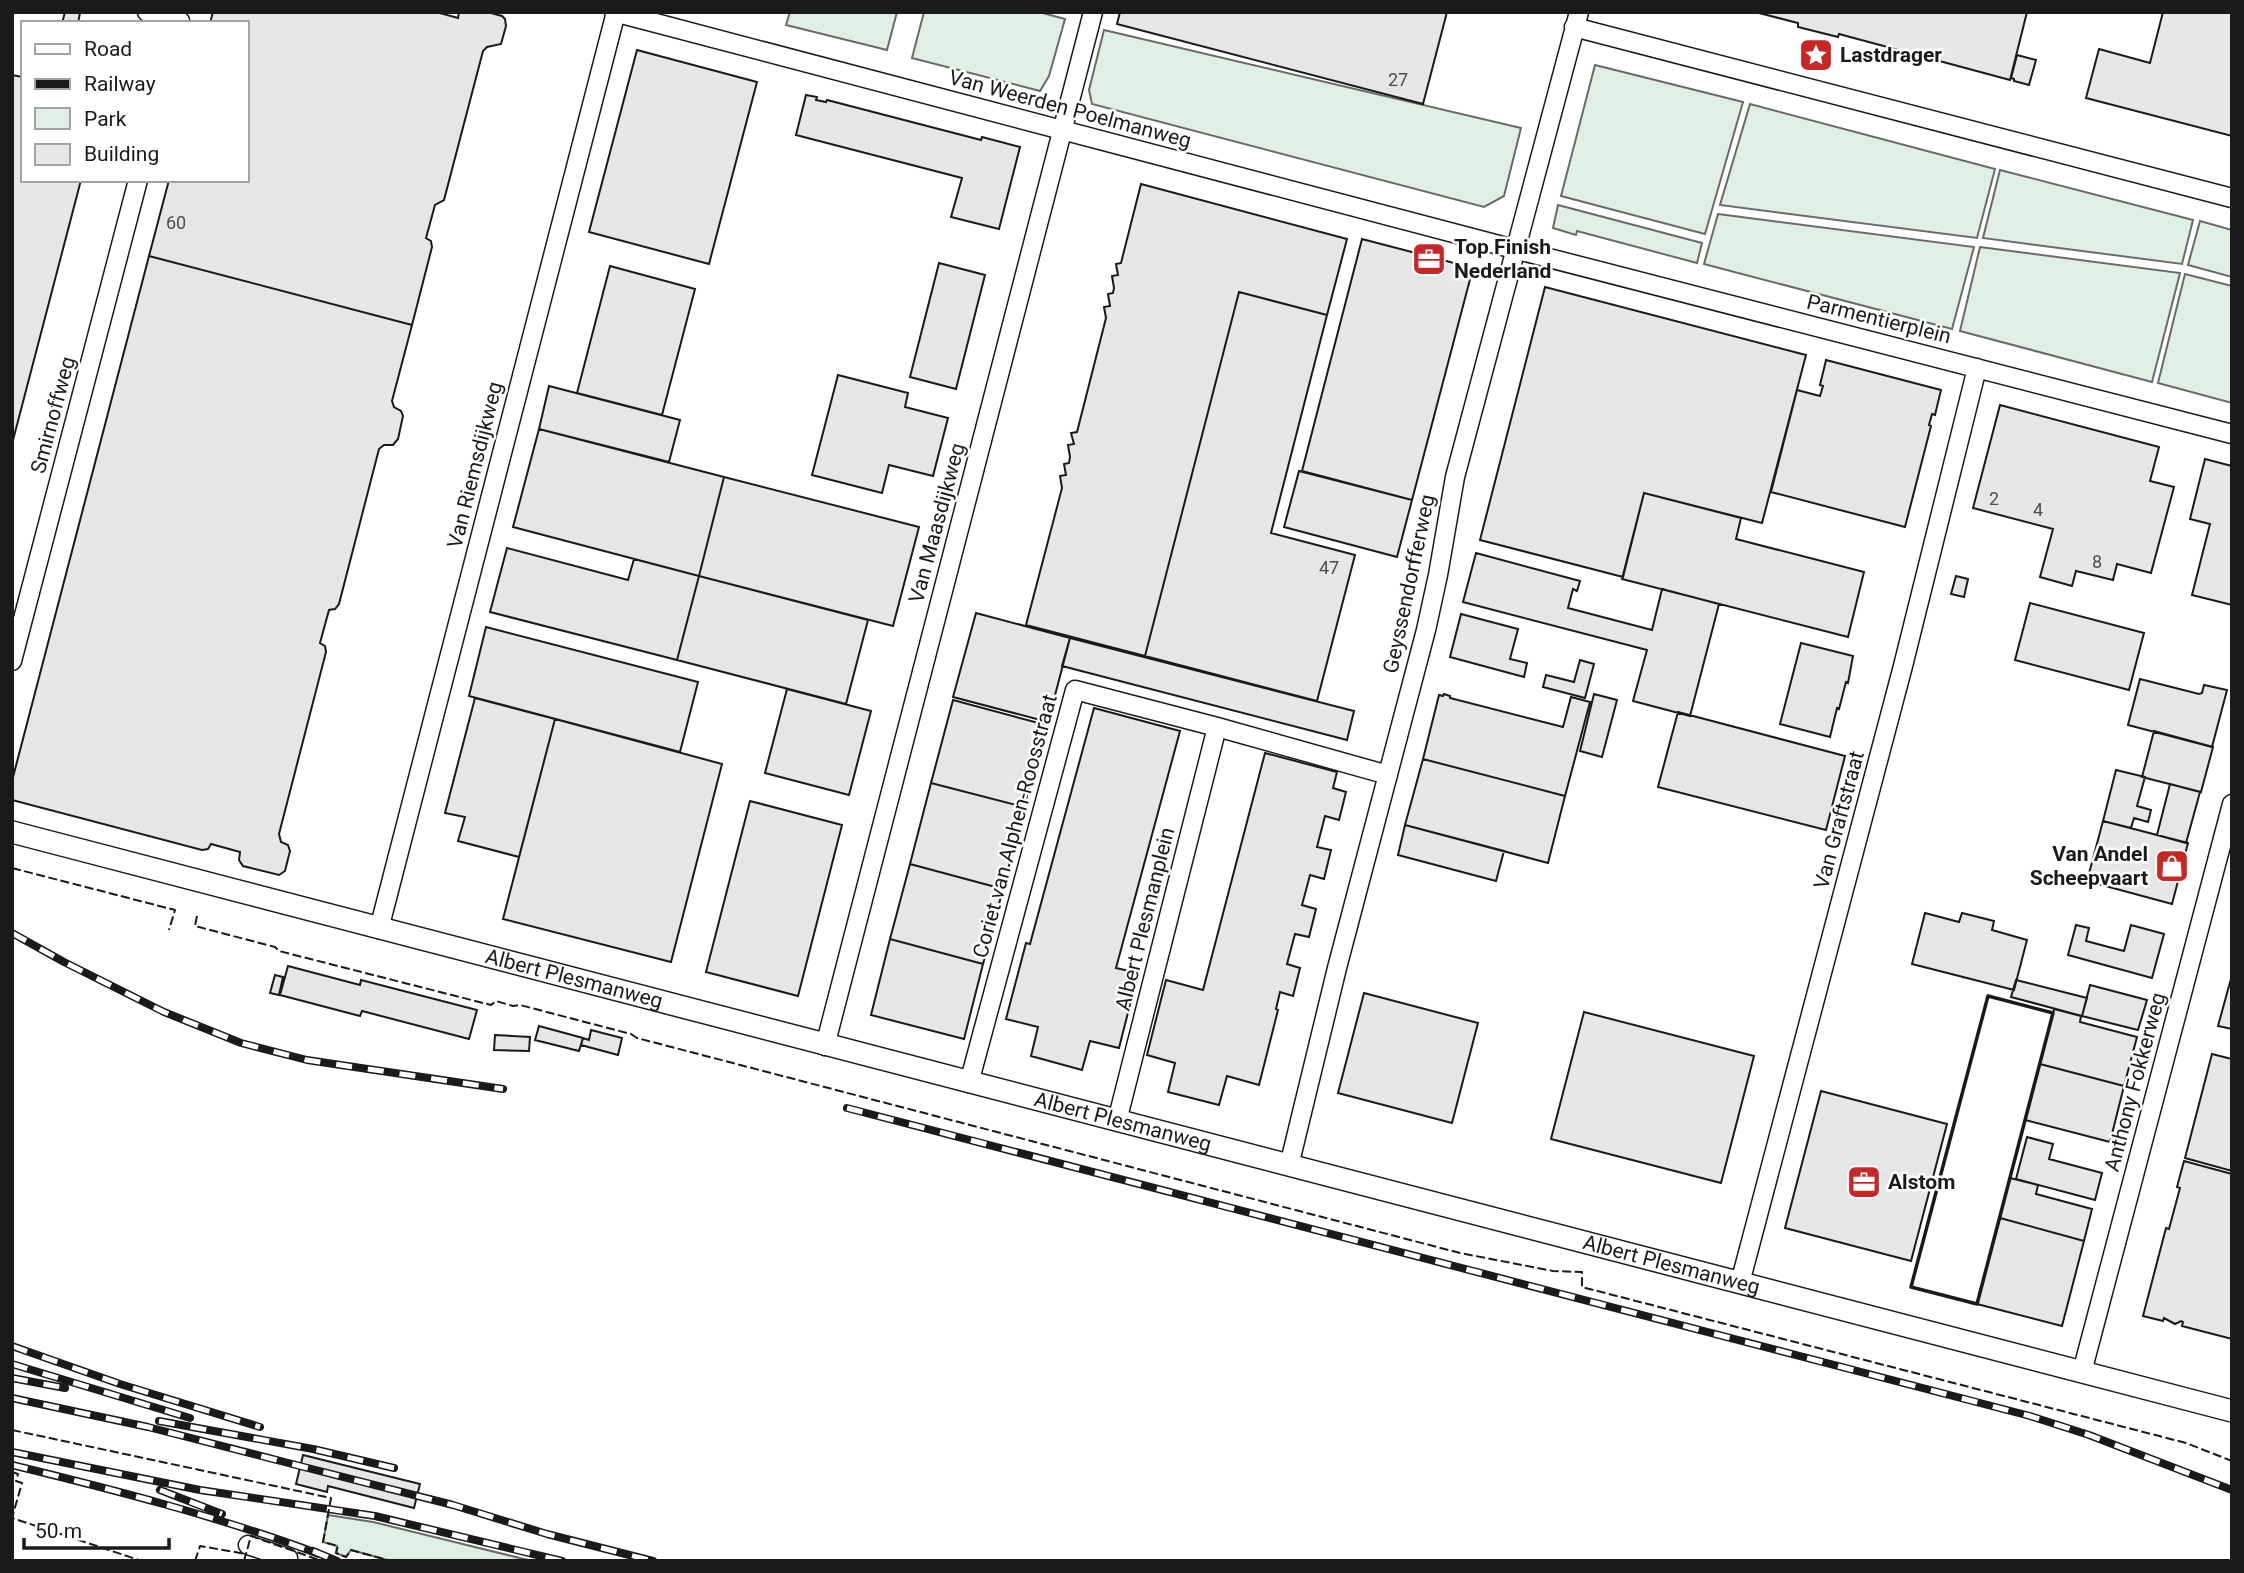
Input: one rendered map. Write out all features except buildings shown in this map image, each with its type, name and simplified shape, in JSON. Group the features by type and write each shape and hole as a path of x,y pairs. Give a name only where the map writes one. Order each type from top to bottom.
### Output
{"street":[{"path":"148,12 181,19"},
{"name":"Van Weerden Poelmanweg","path":"615,12 1514,249"},
{"name":"Van Riemsdijkweg","path":"379,929 615,12"},
{"name":"Van Maasdijkweg","path":"825,1046 1093,12"},
{"path":"1576,20 2232,198"},
{"name":"Geyssendorfferweg","path":"1289,1166 1438,575 1455,477 1576,20"},
{"name":"Smirnoffweg","path":"12,661 137,182"},
{"name":"Parmentierplein","path":"1514,249 2232,434"},
{"name":"Van Graftstraat","path":"1740,1283 1903,666 1977,368"},
{"name":"Coriet van Alphen-Roosstraat","path":"969,1083 1075,690 1388,775"},
{"name":"Albert Plesmanplein","path":"1117,1121 1217,727"},
{"name":"Anthony Fokkerweg","path":"2082,1372 2232,804"},
{"name":"Albert Plesmanweg","path":"12,832 2232,1411"},
{"path":"248,1545 289,1560"}],"green space":[{"path":"790,12 897,12 887,50 786,25"},
{"path":"924,12 1039,12 1065,19 1049,76 1040,91 912,58"},
{"path":"1104,30 1521,128 1504,196 1484,207 1092,104 1089,90"},
{"path":"1595,65 1743,102 1705,234 1561,196"},
{"path":"1750,104 1995,169 1977,238 1720,205"},
{"path":"2000,170 2193,220 2182,264 1983,238"},
{"path":"1558,205 1702,243 1697,263 1577,231 1576,235 1553,228"},
{"path":"1718,214 1974,247 1952,329 1704,264"},
{"path":"2200,221 2232,230 2232,277 2188,265"},
{"path":"1980,247 2180,273 2152,382 1960,331"},
{"path":"2185,274 2232,286 2232,403 2158,383"},
{"path":"328,1515 373,1522 532,1561 391,1561 351,1550 346,1557 336,1553 337,1546 323,1542"}],"railway":[{"path":"12,933 164,1012 241,1043 307,1060 503,1089"},
{"path":"847,1108 2030,1416 2089,1435 2232,1490"},
{"path":"12,1346 120,1384 260,1427"},
{"path":"12,1364 190,1418"},
{"path":"12,1378 65,1388"},
{"path":"12,1398 148,1427 453,1505 547,1534 653,1561"},
{"path":"159,1421 313,1449 394,1468"},
{"path":"12,1452 200,1490 375,1516 562,1561"},
{"path":"12,1465 167,1505 319,1554"},
{"path":"160,1490 222,1514"},
{"path":"313,1551 337,1561"}],"fence":[{"path":"12,868 175,910 169,930"},
{"path":"197,916 195,926 275,947 279,951 491,1005 496,1001 513,1006 520,1005 1460,1253 1553,1271 1582,1272 1582,1287 2186,1443 2232,1461"},
{"path":"12,1430 331,1498 323,1542 338,1546 336,1553 346,1557 351,1550 391,1561"},
{"path":"12,1472 18,1474 16,1481 22,1483 12,1518 142,1561"},
{"path":"244,1561 251,1536 322,1561"},
{"path":"195,1561 200,1546 246,1554"}],"wall":[{"path":"1988,996 2053,1013 1977,1304 1911,1287 1988,996"}],"place":[{"name":"Lastdrager","path":"1816,55"},
{"name":"Top Finish Nederland","path":"1429,259"},
{"name":"Van Andel Scheepvaart","path":"2172,866"},
{"name":"Alstom","path":"1864,1182"}]}
